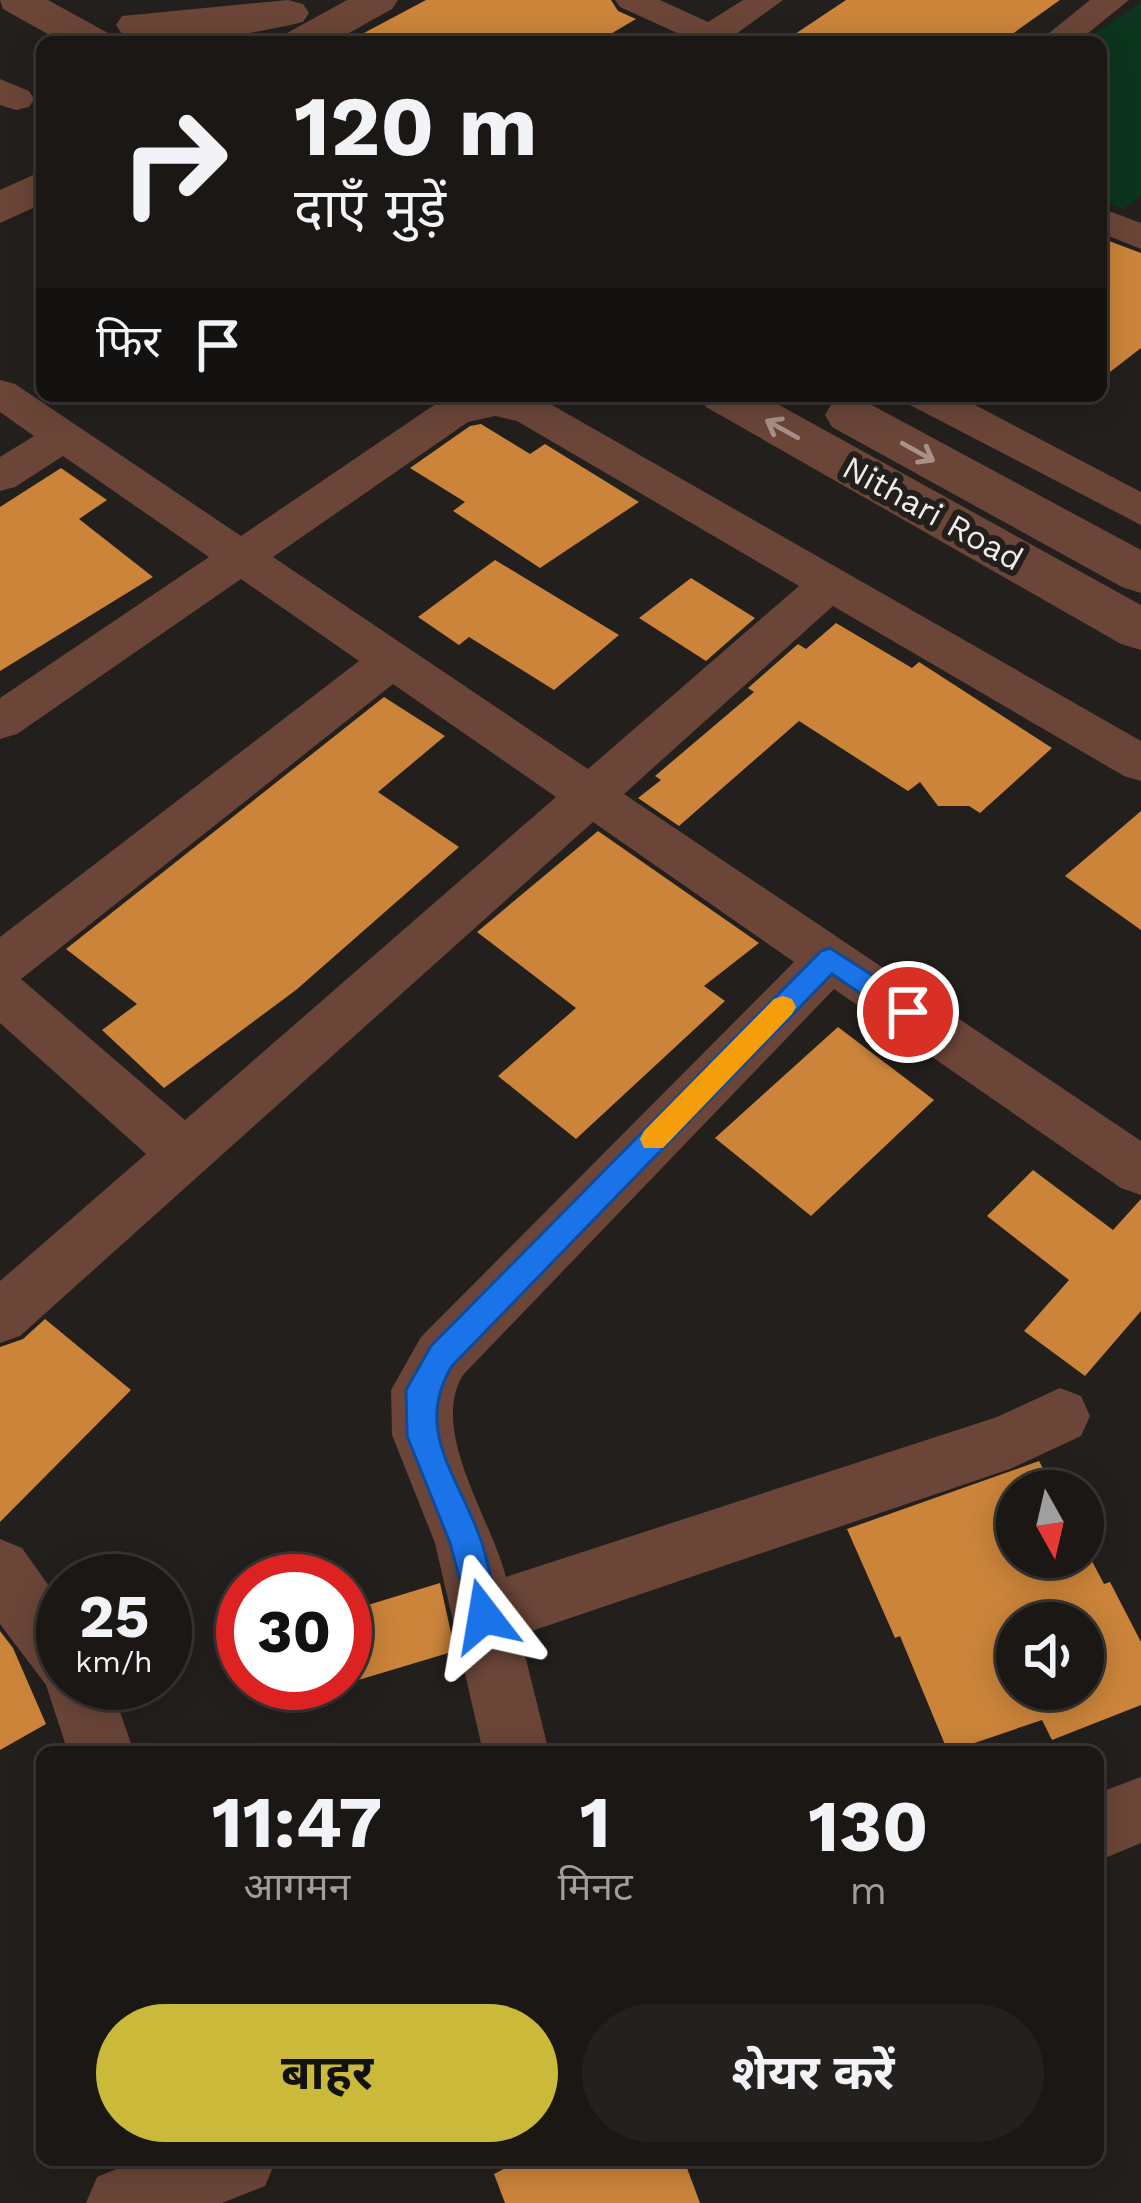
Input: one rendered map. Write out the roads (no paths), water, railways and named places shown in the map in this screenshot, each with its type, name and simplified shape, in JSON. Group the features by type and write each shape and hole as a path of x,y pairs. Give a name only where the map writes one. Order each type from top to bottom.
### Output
{"street":[{"path":"18,0 82,36"},
{"path":"92,0 154,34 198,25 310,25"},
{"path":"262,36 310,25 377,0"},
{"path":"632,0 711,36"},
{"path":"722,36 766,0"},
{"path":"1063,36 1112,0"},
{"path":"0,169 36,149"},
{"path":"0,208 36,188"},
{"path":"1107,222 1141,238"},
{"path":"0,393 1141,1171"},
{"name":"Nithari Road","path":"735,402 1141,630"},
{"name":"Nithari Road","path":"827,402 1141,574"},
{"path":"936,402 1141,510"},
{"path":"0,722 455,411 496,403 530,412 1141,763"},
{"path":"0,477 64,436"},
{"path":"0,1317 831,583"},
{"path":"0,966 392,660"},
{"path":"516,1746 466,1543 422,1436 421,1390 442,1356 830,959"},
{"path":"0,992 185,1154"},
{"path":"484,1616 1010,1441 1060,1416"},
{"path":"0,1570 36,1621"},
{"path":"87,1710 99,1746"},
{"path":"1104,1825 1141,1810"}]}
